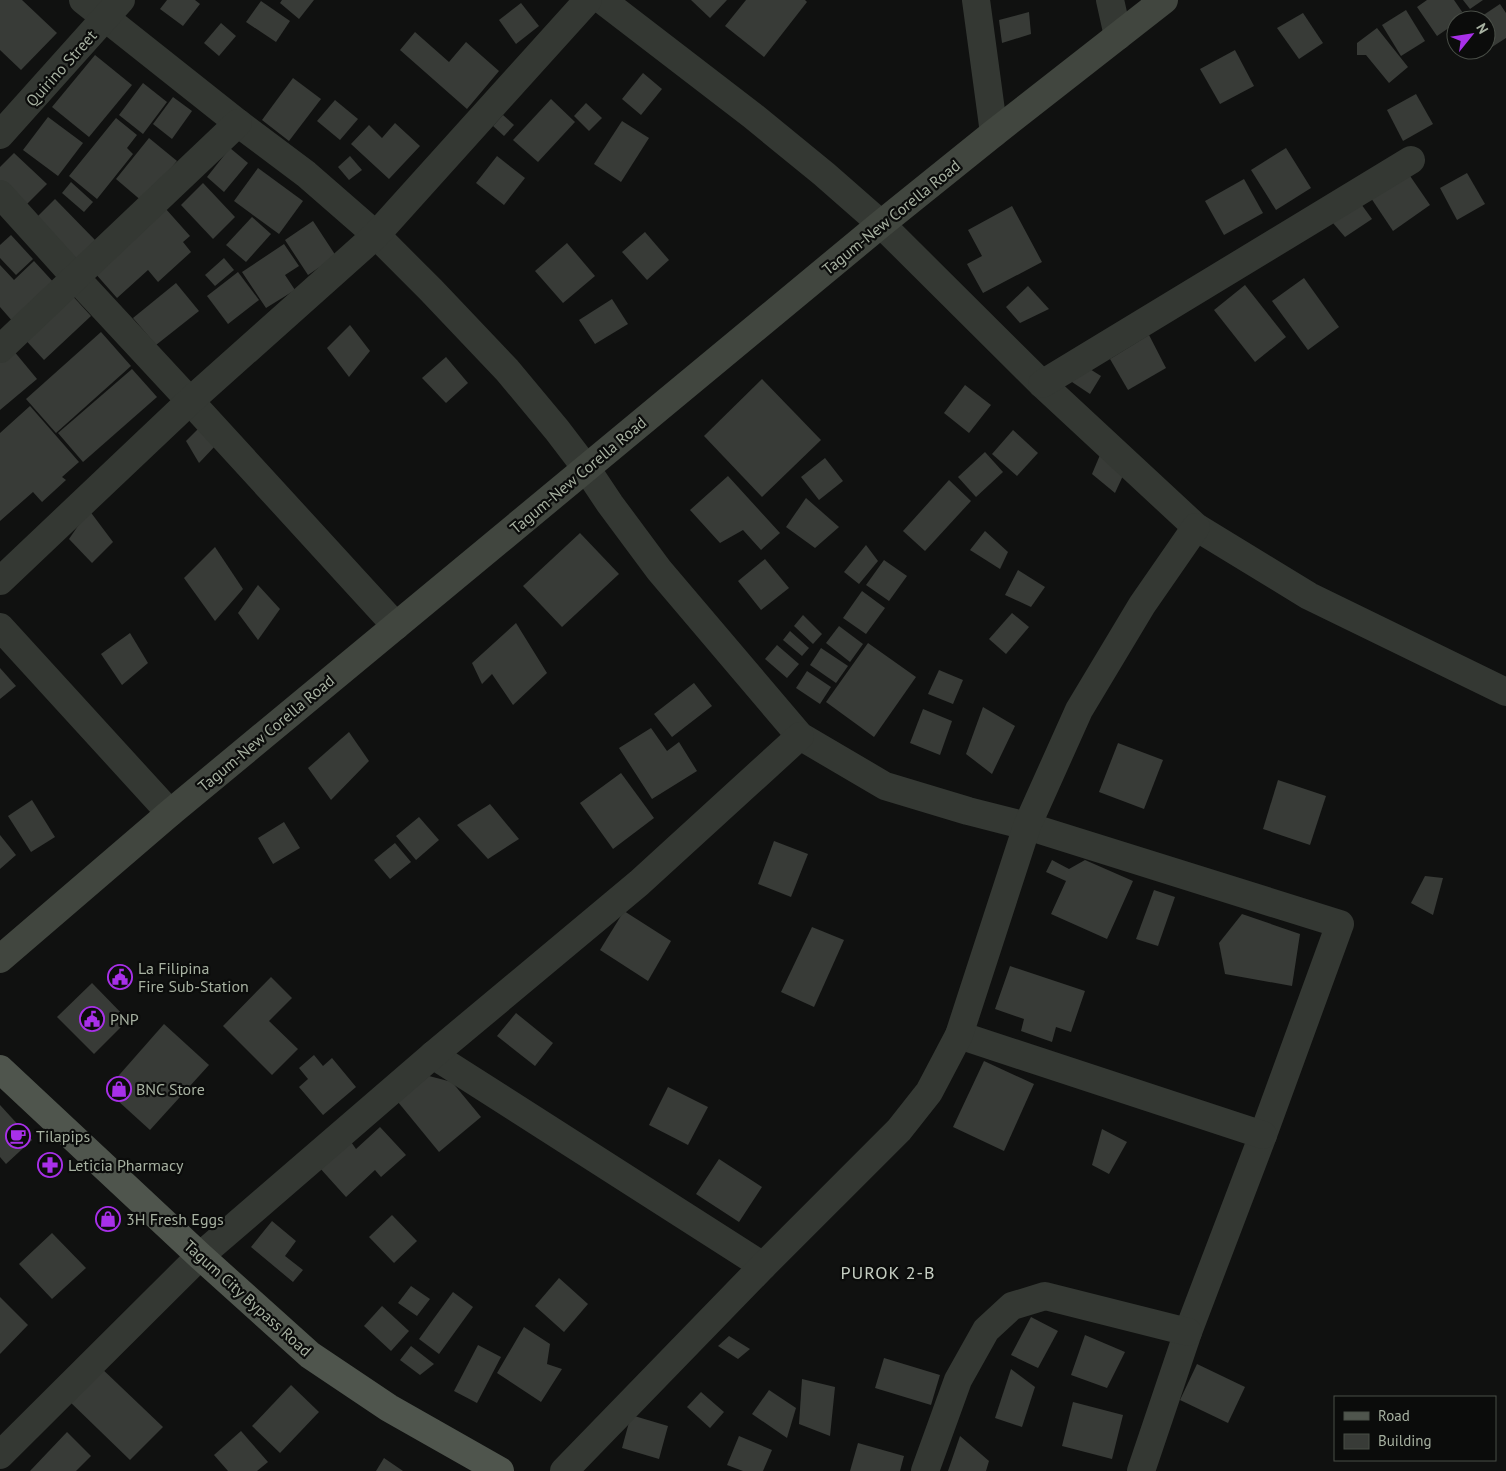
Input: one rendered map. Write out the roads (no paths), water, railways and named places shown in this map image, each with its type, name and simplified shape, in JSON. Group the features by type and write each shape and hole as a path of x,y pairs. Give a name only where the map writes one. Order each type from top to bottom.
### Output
{"main road":[{"name":"Tagum-New Corella Road","path":"0,959 170,813 881,224 1164,0"},
{"name":"Tagum City Bypass Road","path":"0,1069 200,1256 310,1355 389,1408 500,1471"}],"street":[{"path":"83,0 113,9 238,123 306,174 376,235 507,370 586,468 659,570 800,736 885,786 1028,826 1340,924 1263,1135 1188,1332 1141,1471"},
{"path":"0,581 190,401 376,235 588,0"},
{"path":"602,0 753,116 881,224 1042,384 1196,527 1310,596 1506,692"},
{"path":"976,0 994,133"},
{"path":"1110,0 1118,36"},
{"name":"Quirino Street","path":"0,135 113,9"},
{"path":"0,349 238,123"},
{"path":"1042,384 1411,160"},
{"path":"0,194 396,626"},
{"path":"564,1471 763,1266 899,1130 929,1092 959,1035 1028,826 1079,710 1142,605 1196,527"},
{"path":"0,627 170,813"},
{"path":"0,1456 200,1256 433,1055 639,883 800,736"},
{"path":"959,1035 1263,1135"},
{"path":"433,1055 763,1266"},
{"path":"925,1471 958,1380 986,1330 1012,1306 1045,1296 1188,1332"}],"place":[{"name":"La Filipina Fire Sub-Station","path":"120,977"},
{"name":"PNP","path":"92,1019"},
{"name":"BNC Store","path":"119,1089"},
{"name":"Tilapips","path":"18,1136"},
{"name":"Leticia Pharmacy","path":"50,1165"},
{"name":"3H Fresh Eggs","path":"108,1219"}],"district":[{"name":"PUROK 2-B","path":"888,1272"}]}
